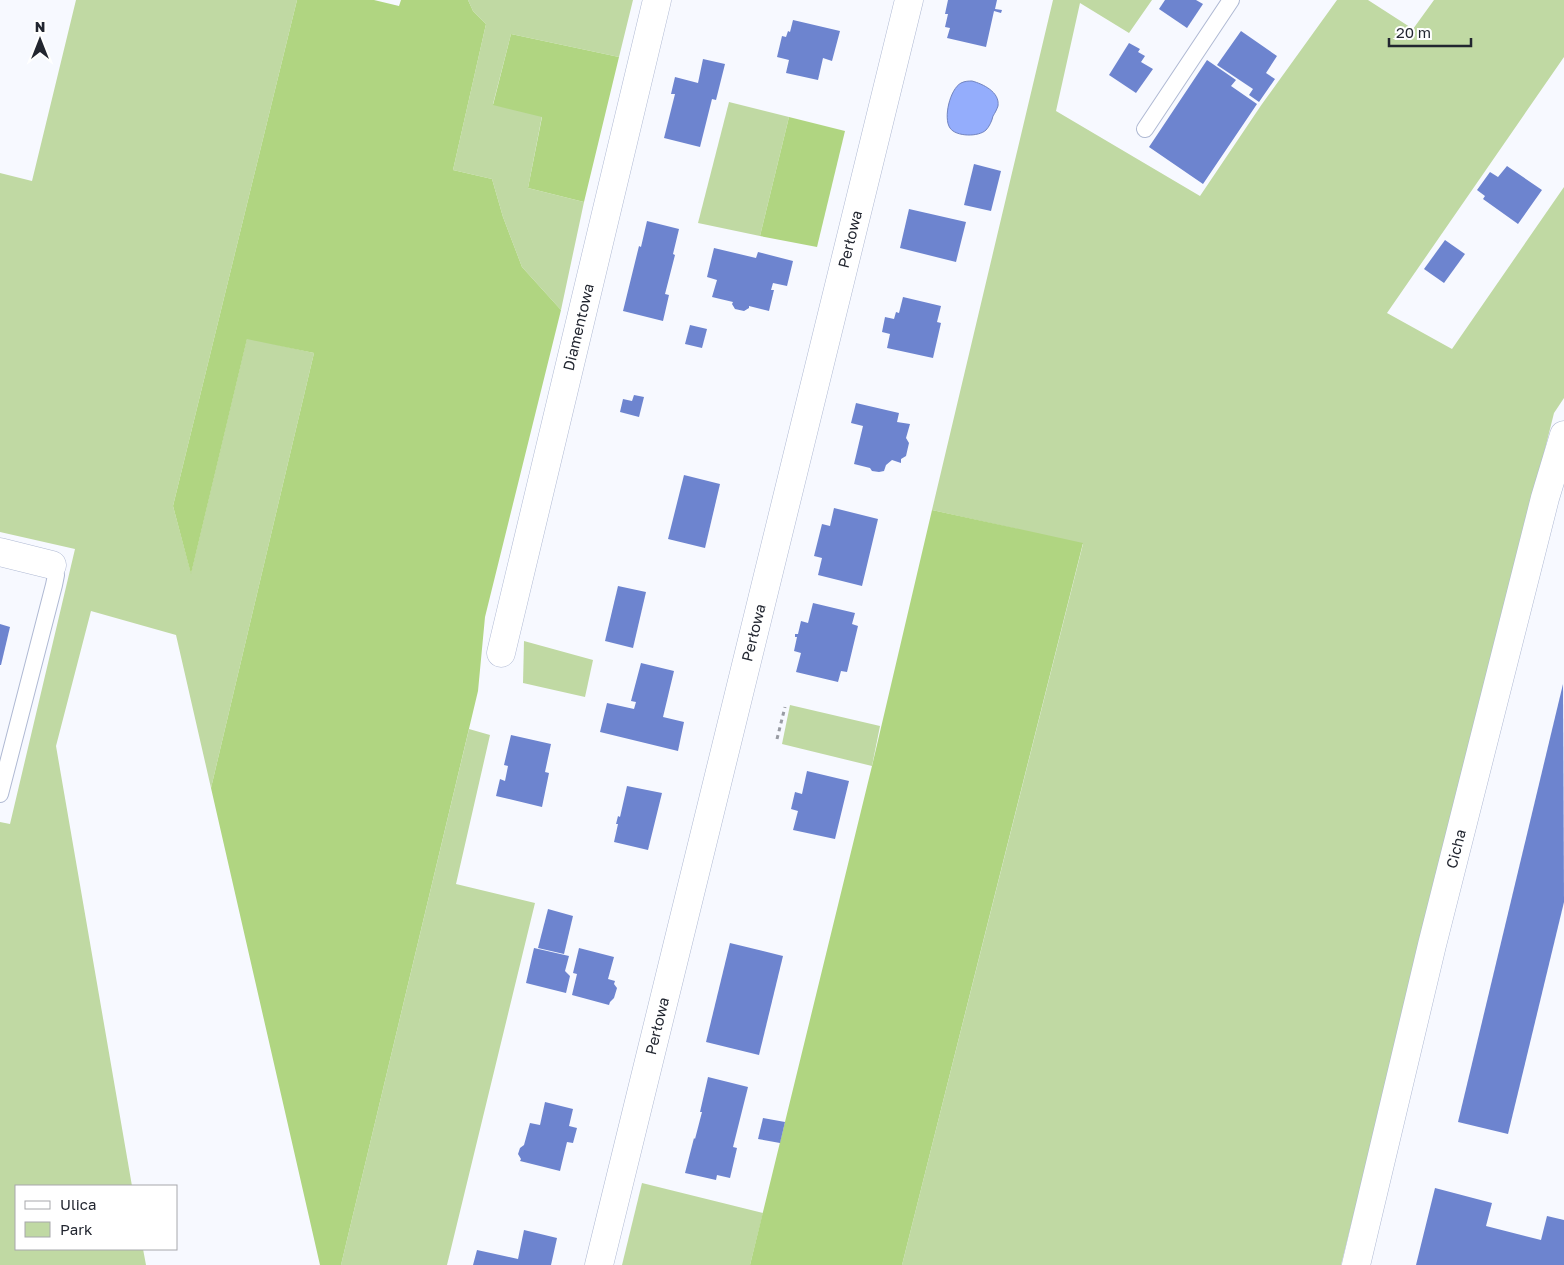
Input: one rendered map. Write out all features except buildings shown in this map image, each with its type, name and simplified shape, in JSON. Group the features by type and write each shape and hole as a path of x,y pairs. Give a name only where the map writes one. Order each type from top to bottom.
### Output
{"street":[{"name":"Diamentowa","path":"501,653 657,0"},
{"name":"Perłowa","path":"599,1265 909,0"},
{"name":"Cicha","path":"1356,1265 1437,926 1545,498 1564,434"},
{"path":"0,552 52,565"}],"lane":[{"path":"1146,129 1232,0"},
{"path":"0,794 54,585 56,576 52,565"}],"path":[{"path":"777,740 785,707"}],"green space":[{"path":"76,0 297,0 173,506 191,573 247,338 314,353 211,788 176,635 91,611 56,746 132,1185 15,1185 15,1250 143,1250 146,1265 0,1265 0,822 10,824 75,549 0,532 0,173 32,181"},
{"path":"297,0 374,0 399,6 401,0 468,0 473,11 486,24 453,170 492,179 503,217 522,267 561,310 485,617 478,691 341,1265 320,1265 211,788 314,353 247,339 191,574 173,506"},
{"path":"468,0 633,0 619,57 511,34 493,104 542,116 528,188 584,202 561,310 522,267 503,217 492,179 453,170 486,24 473,11"},
{"path":"1053,0 1152,0 1129,33 1080,3 1056,111 1200,196 1262,104 1337,0 1368,0 1413,29 1434,0 1564,0 1564,57 1387,313 1452,349 1564,187 1564,398 1554,413 1341,1265 902,1265 1083,544 932,510"},
{"path":"511,34 619,57 584,202 528,188 542,117 493,105"},
{"path":"729,102 789,117 760,236 698,223"},
{"path":"789,117 845,131 817,247 760,236"},
{"path":"932,510 1083,543 902,1265 750,1265 872,766"},
{"path":"524,641 593,660 585,697 523,683"},
{"path":"790,705 880,726 872,766 782,744"},
{"path":"469,729 490,735 456,884 535,903 447,1265 341,1265"},
{"path":"642,1183 763,1213 750,1265 622,1265"}],"water":[{"path":"972,81 990,89 998,101 998,106 986,130 978,134 968,135 953,131 947,118 951,97 957,86 962,82"}]}
